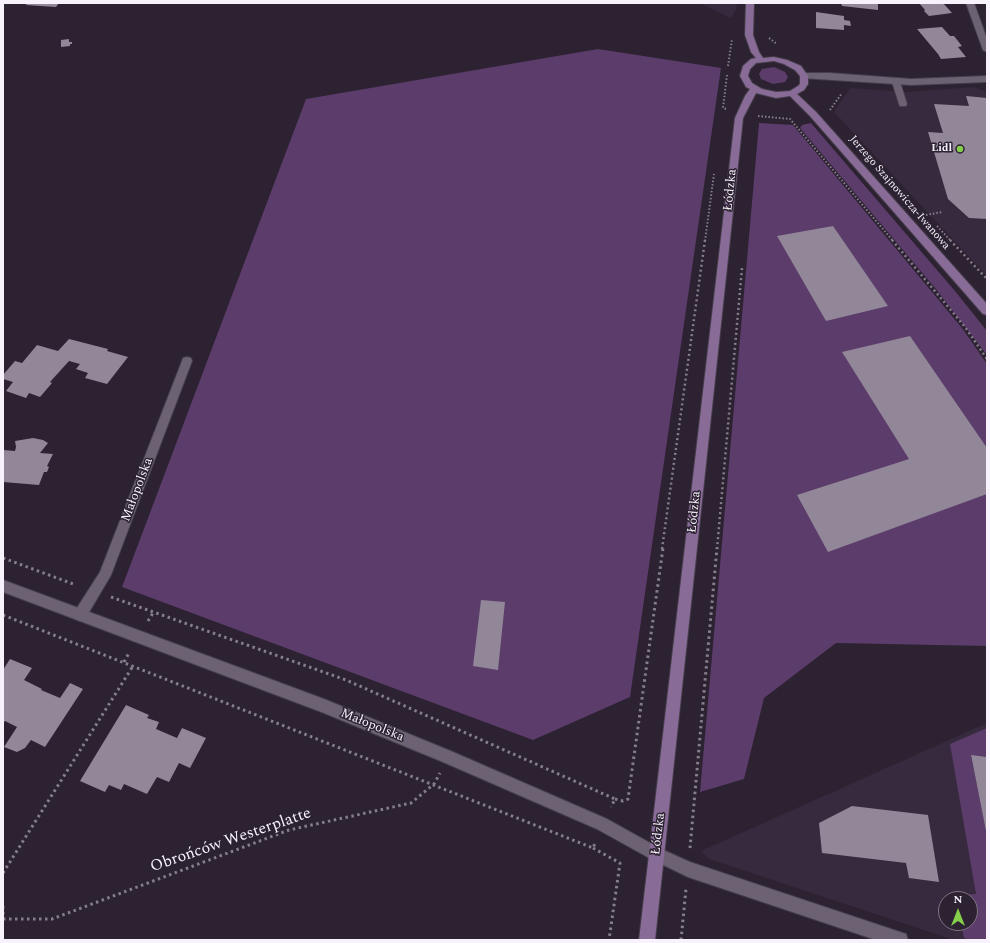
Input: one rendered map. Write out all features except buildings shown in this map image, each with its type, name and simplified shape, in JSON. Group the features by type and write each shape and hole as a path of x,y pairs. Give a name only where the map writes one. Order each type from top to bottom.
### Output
{"street":[{"path":"750,3 749,35 755,52 761,60"},
{"path":"970,3 987,50"},
{"path":"774,59 787,62 798,68 804,76 804,84 801,88 792,93 776,94 755,89 746,80 744,72 749,64 761,60 774,59"},
{"path":"804,76 830,76 896,82 987,79"},
{"path":"896,82 903,104"},
{"name":"Łódzka","path":"647,940 739,118 749,96 755,89"},
{"name":"Jerzego Szajnowicza-Iwanowa","path":"792,93 813,114 987,311"},
{"name":"Małopolska","path":"80,616 105,575 187,361"},
{"name":"Małopolska","path":"3,586 324,706 448,757 602,824 656,854 688,869 900,940"}],"path":[{"path":"3,558 346,680 615,799 623,801 628,799 714,172"},
{"path":"926,215 942,212"},
{"path":"681,940 742,261"},
{"path":"3,615 593,848 620,863 609,940"},
{"path":"3,873 133,666"},
{"name":"Obrońców Westerplatte","path":"3,919 52,919 289,830 411,803 434,784 448,757"},
{"path":"593,848 602,824 615,799"},
{"path":"3,906 3,915"}],"shaded area":[{"path":"699,3 737,3 736,10 731,18"},
{"path":"598,49 721,68 630,697 533,740 122,587 306,99"},
{"path":"774,67 785,72 788,77 785,82 773,84 761,79 759,74 762,69"},
{"path":"974,87 987,92 987,276 834,112 850,88 907,92"},
{"path":"759,123 793,125 962,328 987,364 987,646 836,643 764,698 744,779 700,792"},
{"path":"811,123 955,291 987,331 987,355 935,288 800,128 802,125"},
{"path":"987,723 987,940 954,940 709,859 701,851"},
{"path":"987,728 987,757 971,756 987,834 987,940 971,940 964,938 963,931 978,931 978,891 975,891 950,744"}],"place":[{"name":"Lidl","path":"960,149"}]}
